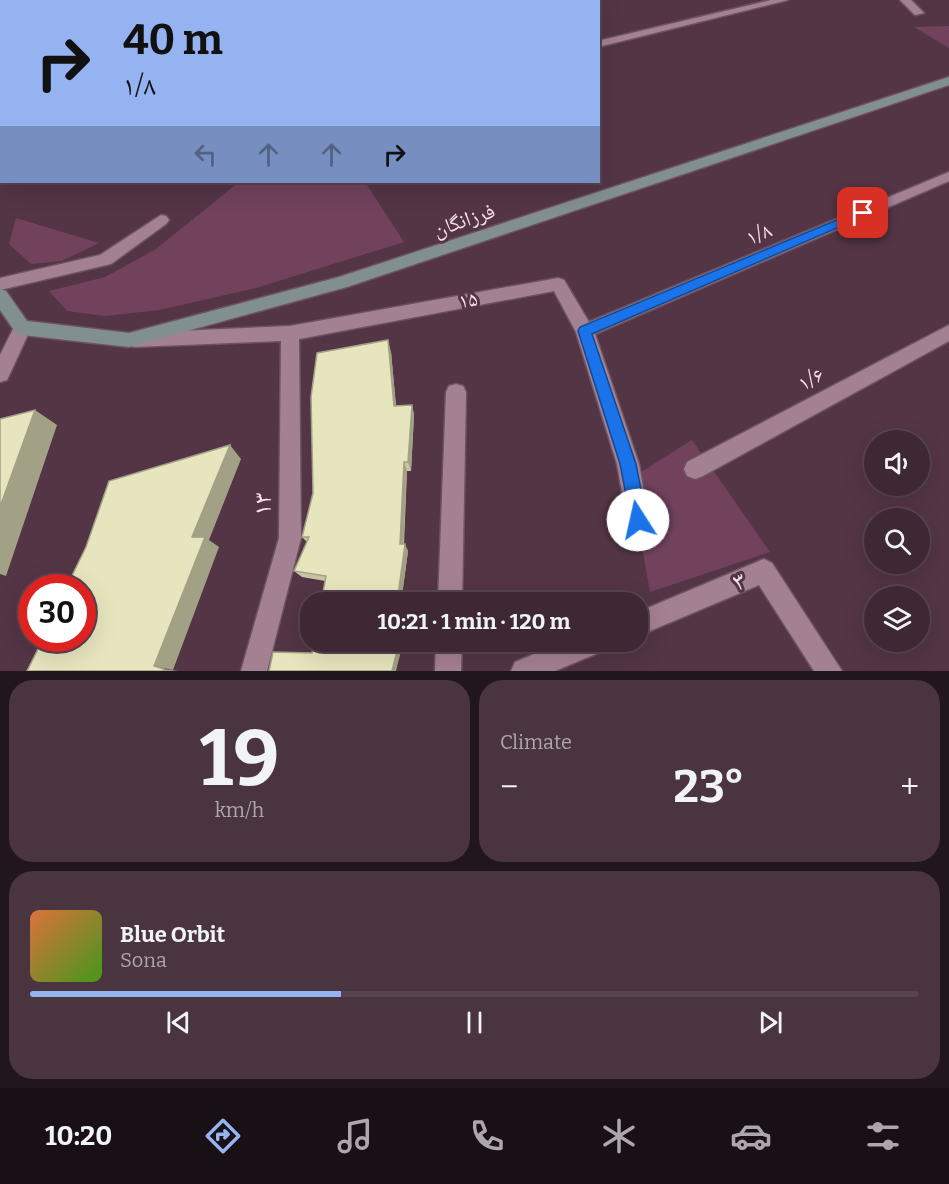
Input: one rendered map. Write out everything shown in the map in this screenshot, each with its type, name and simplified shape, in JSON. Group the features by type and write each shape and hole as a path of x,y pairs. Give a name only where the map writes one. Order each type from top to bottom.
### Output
{"street":[{"path":"600,44 783,0"},
{"path":"906,0 919,14"},
{"name":"فرزانگان","path":"22,328 129,340 341,283 949,81"},
{"name":"۱/۸","path":"585,331 949,176"},
{"path":"0,284 105,260 161,220"},
{"name":"۱۵","path":"129,340 290,333 558,284 585,331 628,464 638,520"},
{"path":"0,296 22,328 0,374"},
{"name":"۱/۶","path":"695,469 949,332"},
{"name":"۱۳","path":"254,671 290,538 290,333"},
{"path":"450,592 456,392"},
{"name":"۳","path":"648,620 764,571 829,671"},
{"path":"448,671 449,652"},
{"path":"524,671 570,652"}],"shaded area":[{"path":"949,26 949,48 914,27"},
{"path":"238,183 366,183 404,242 256,288 159,310 105,316 67,311 49,291 105,277 156,249"},
{"path":"16,218 99,243 62,261 31,264 9,244"},
{"path":"692,440 770,552 650,592 630,479"}],"building":[{"path":"388,340 394,406 412,405 408,462 404,462 400,544 405,544 398,592 323,592 326,576 294,571 309,537 302,537 313,493 311,397 317,353"},
{"path":"35,410 0,507 0,419"},
{"path":"230,445 192,537 205,537 154,666 164,669 163,671 27,671 36,652 96,652 96,574 73,574 86,547 109,481"},
{"path":"273,652 397,652 392,671 269,671"}],"route":[{"path":"638,520 628,464 585,331 863,213"}]}
